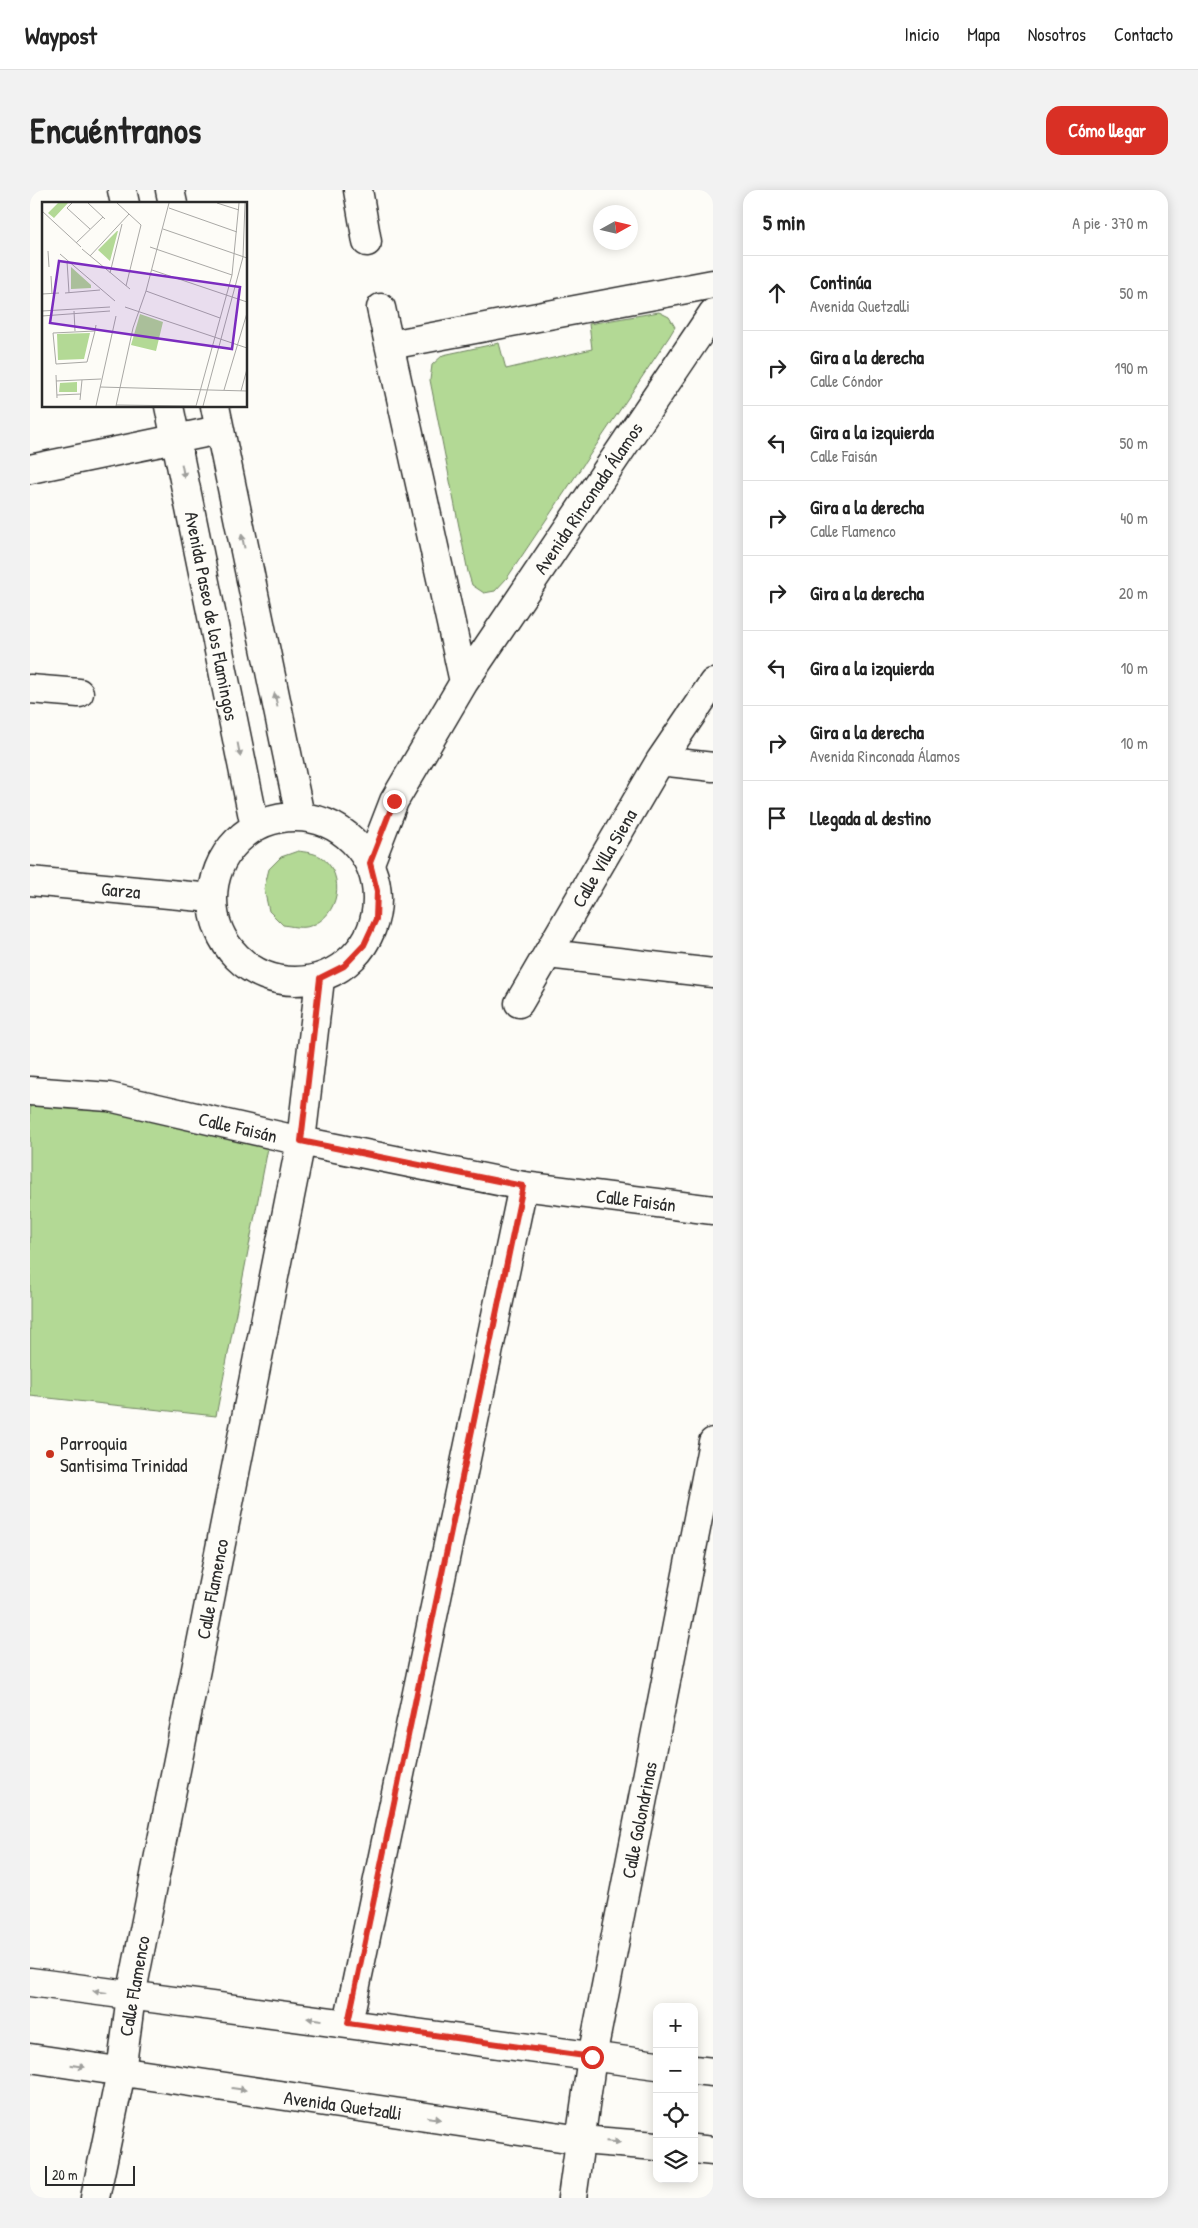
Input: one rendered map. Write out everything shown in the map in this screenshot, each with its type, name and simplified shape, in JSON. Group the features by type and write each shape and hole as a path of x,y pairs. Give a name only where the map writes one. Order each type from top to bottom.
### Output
{"street":[{"path":"358,190 367,242"},
{"path":"390,345 713,284"},
{"path":"382,308 464,682"},
{"name":"Avenida Rinconada Álamos","path":"370,863 394,801 464,682 713,313"},
{"name":"Avenida Paseo de los Flamingos","path":"170,408 255,826"},
{"path":"30,469 176,438 217,418 300,816"},
{"name":"Calle Villa Siena","path":"519,1004 660,762 713,684"},
{"path":"30,689 79,693"},
{"path":"660,762 713,767"},
{"path":"300,816 328,823 352,840 370,863 377,891 376,919 364,945 344,966 320,978 294,983 268,978 245,966 227,947 223,939 216,924 212,898 218,870 232,845 255,826 276,818 300,816"},
{"name":"Garza","path":"30,881 212,898"},
{"path":"548,954 713,973"},
{"name":"Calle Flamenco","path":"95,2198 121,2072 131,1996 301,1141 320,978"},
{"name":"Calle Faisán","path":"30,1091 109,1097 301,1141 523,1186 713,1210"},
{"path":"348,2023 523,1186"},
{"name":"Calle Golondrinas","path":"572,2198 592,2057 713,1442"},
{"path":"30,1982 653,2065"},
{"name":"Avenida Quetzalli","path":"30,2058 581,2140 653,2146"},
{"path":"698,2070 713,2072"},
{"path":"698,2149 713,2150"}],"green space":[{"path":"659,312 669,317 675,327 669,337 507,578 495,591 484,593 472,585 468,572 430,380 432,365 443,355 499,343 506,369 592,349 589,324"},
{"path":"298,851 321,857 329,865 337,884 333,905 328,914 320,921 304,927 283,925 269,911 264,889 269,869 281,857"},
{"path":"30,1105 112,1108 268,1148 216,1416 30,1396"}],"place":[{"name":"Parroquia Santisima Trinidad","path":"50,1454"}],"route":[{"path":"394,801 370,863 377,891 376,919 364,945 344,966 320,978 301,1141 523,1186 348,2023 592,2057"}]}
